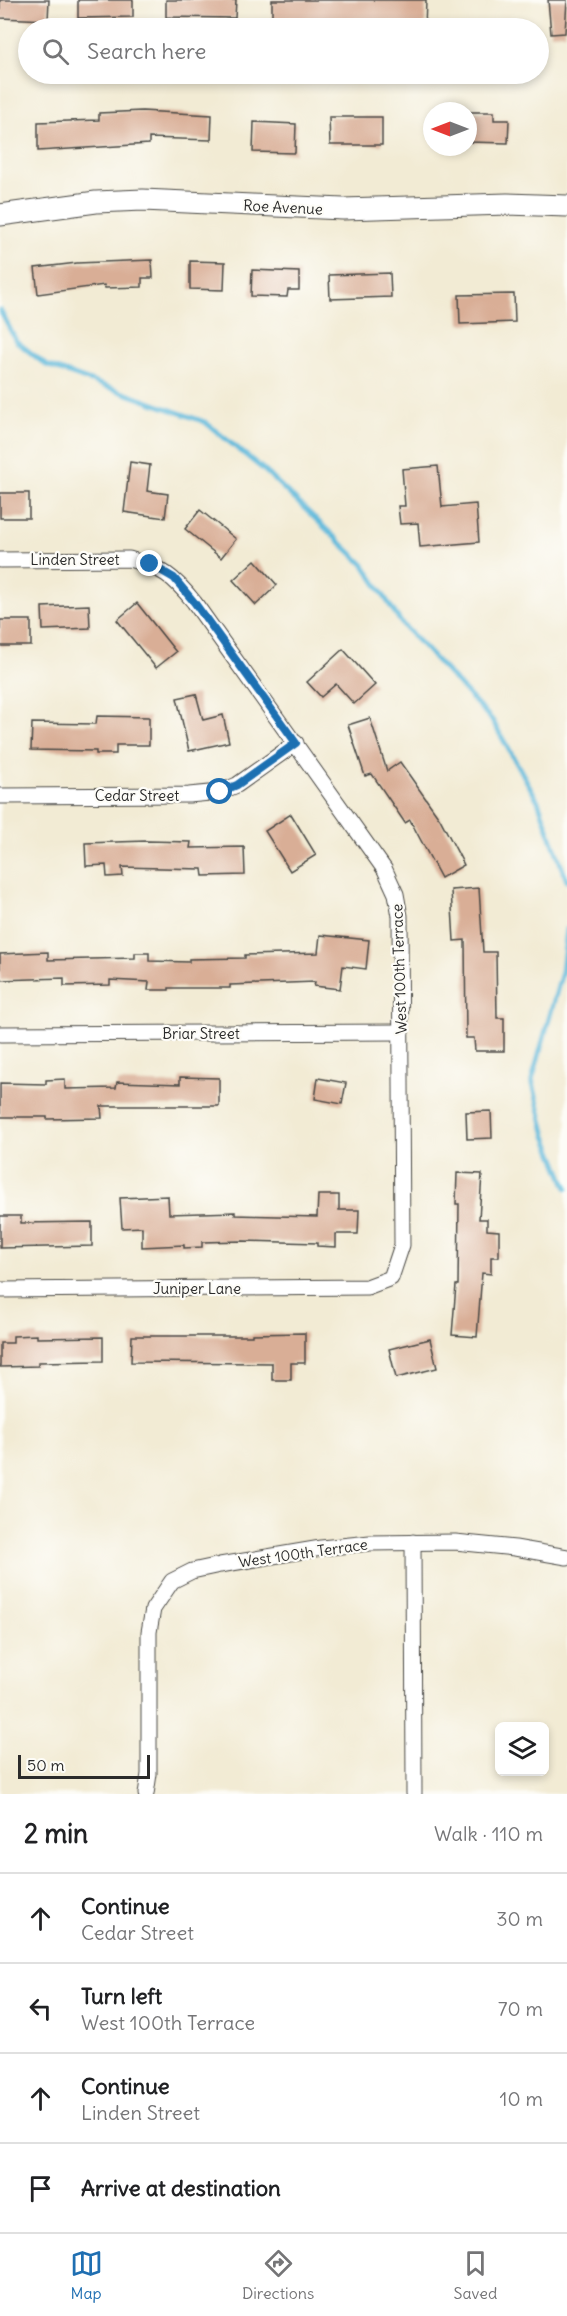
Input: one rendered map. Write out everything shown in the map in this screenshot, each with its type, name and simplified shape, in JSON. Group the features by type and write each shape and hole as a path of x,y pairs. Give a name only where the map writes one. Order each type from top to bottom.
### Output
{"main road":[{"name":"Roe Avenue","path":"0,215 96,202 143,200 343,210 507,204 567,206"}],"street":[{"name":"Linden Street","path":"0,560 129,559 150,564 174,578 179,584"},
{"name":"West 100th Terrace","path":"179,584 296,743 385,870 396,894 400,916 402,1245 391,1278"},
{"name":"Cedar Street","path":"0,796 189,795 220,792 237,785 296,743"},
{"name":"Briar Street","path":"0,1034 401,1032"},
{"name":"Juniper Lane","path":"0,1290 367,1287 391,1278"},
{"path":"413,1542 414,1794"},
{"name":"West 100th Terrace","path":"146,1794 149,1774 148,1632 153,1609 172,1581 192,1571 321,1548 370,1543 465,1543 567,1557"}],"building":[{"path":"0,0 49,0 48,18 0,18"},
{"path":"78,0 133,0 133,17 78,18"},
{"path":"166,0 236,0 235,18 166,17"},
{"path":"272,0 426,0 425,18 272,18"},
{"path":"548,0 567,0 565,33 551,34"},
{"path":"142,111 212,115 211,140 149,138 149,144 38,151 38,122 99,120 99,113"},
{"path":"477,112 494,112 494,120 509,120 508,143 477,142"},
{"path":"329,117 382,117 382,145 330,145"},
{"path":"254,122 296,124 295,153 253,152"},
{"path":"152,260 153,278 142,278 142,287 105,288 104,285 38,294 35,268 77,263"},
{"path":"190,261 225,262 224,290 190,289"},
{"path":"252,270 299,272 299,290 288,290 287,297 251,296"},
{"path":"390,273 391,297 330,299 329,275"},
{"path":"514,294 515,322 460,324 459,295"},
{"path":"130,462 150,465 147,491 168,494 165,518 124,512"},
{"path":"438,466 442,507 476,504 479,542 420,547 418,523 400,524 398,506 405,506 402,469"},
{"path":"0,493 29,493 29,518 0,518"},
{"path":"200,510 236,539 221,558 185,529"},
{"path":"255,560 277,585 256,605 233,580"},
{"path":"137,603 176,652 156,668 117,620"},
{"path":"89,605 90,628 43,630 42,607"},
{"path":"0,620 31,620 31,646 0,646"},
{"path":"343,649 375,685 354,704 336,684 321,697 307,682"},
{"path":"196,694 203,720 223,715 229,742 189,751 177,698"},
{"path":"97,716 149,717 149,745 116,745 116,754 96,754 96,751 31,750 32,723 96,724"},
{"path":"370,718 387,771 400,762 440,819 464,865 441,878 410,820 405,823 372,774 365,776 348,725"},
{"path":"291,814 316,855 290,871 265,831"},
{"path":"191,842 190,848 244,847 245,875 203,876 202,869 122,867 123,876 107,877 106,865 86,866 85,843"},
{"path":"479,888 483,952 496,952 497,1018 504,1018 504,1051 475,1051 474,1038 466,1038 465,940 454,941 451,890"},
{"path":"320,935 369,940 366,969 343,966 340,989 314,986 315,982 230,985 230,988 148,990 149,982 110,980 110,985 64,986 64,978 0,980 0,954 48,952 48,960 135,958 135,953 149,953 149,961 189,962 189,959 245,958 245,955 318,953"},
{"path":"180,1077 219,1078 219,1106 101,1106 102,1118 0,1117 0,1083 46,1084 46,1080 65,1079 65,1089 116,1088 117,1082 180,1084"},
{"path":"318,1078 346,1083 342,1104 315,1099"},
{"path":"491,1111 492,1138 467,1139 466,1112"},
{"path":"457,1173 482,1174 479,1219 487,1219 487,1230 499,1231 499,1257 491,1257 491,1274 482,1273 477,1337 452,1335 456,1285 458,1285"},
{"path":"318,1195 339,1195 339,1210 359,1210 358,1234 336,1234 336,1247 317,1246 317,1243 243,1241 202,1242 202,1247 184,1248 184,1245 142,1247 142,1227 122,1228 120,1198 168,1196 169,1214 235,1212 235,1215 317,1217"},
{"path":"0,1216 21,1216 21,1223 92,1222 92,1246 0,1248"},
{"path":"305,1333 305,1363 291,1363 291,1380 272,1380 272,1363 131,1362 132,1336 252,1336 252,1334"},
{"path":"37,1335 37,1338 103,1337 103,1361 38,1362 38,1366 0,1367 0,1343 13,1343 13,1336"},
{"path":"430,1339 437,1368 396,1378 389,1349"}],"waterway":[{"path":"0,310 16,341 46,365 205,422 264,470 364,565 402,624 492,720 538,801 567,881"},
{"path":"567,929 562,972 532,1080 546,1136 567,1188"}],"route":[{"path":"150,564 174,578 194,602 296,743 237,785 220,792"}]}
